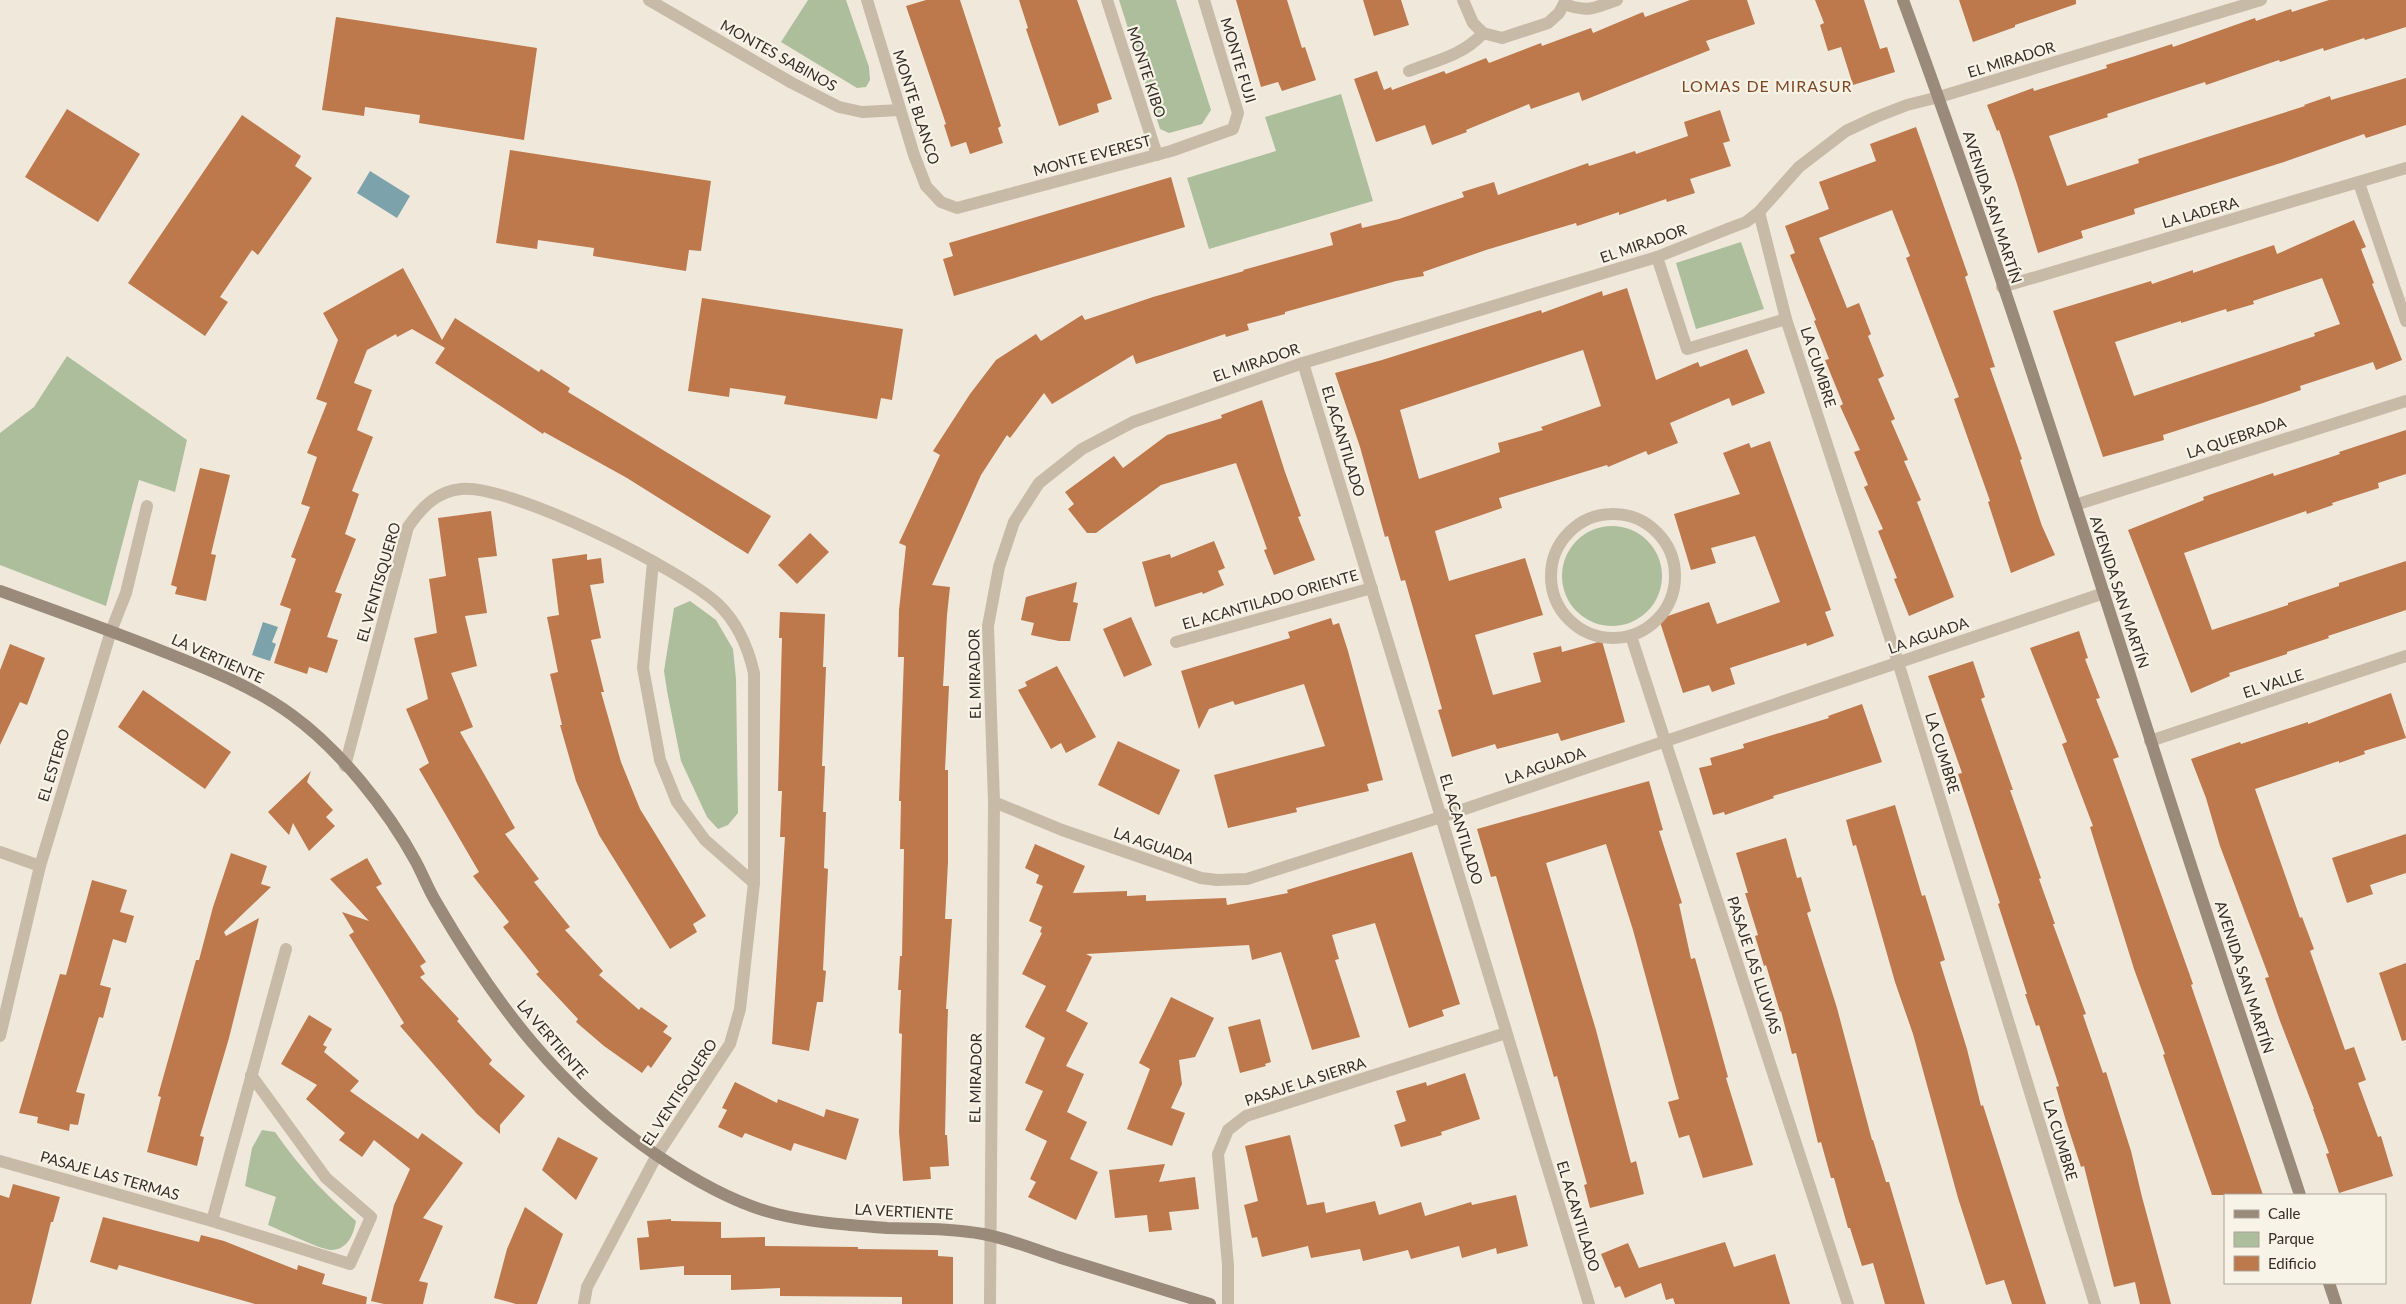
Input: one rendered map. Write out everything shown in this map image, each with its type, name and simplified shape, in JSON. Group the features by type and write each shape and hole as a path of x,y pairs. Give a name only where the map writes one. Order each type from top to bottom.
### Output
{"street":[{"name":"MONTES SABINOS","path":"649,0 792,83 839,107 862,112 900,110"},
{"name":"MONTE BLANCO","path":"867,0 900,110 926,186 941,202 957,208"},
{"name":"MONTE KIBO","path":"1107,0 1156,155"},
{"name":"MONTE FUJI","path":"1204,0 1238,113 1233,128"},
{"path":"1463,0 1473,23 1483,33 1502,38 1548,23 1559,13 1565,2 1580,10 1595,8 1617,0"},
{"name":"AVENIDA SAN MARTÍN","path":"1903,0 1939,97 2075,505 2150,741 2300,1194"},
{"name":"EL MIRADOR","path":"990,1304 994,802 988,626 999,567 1014,522 1039,483 1082,449 1133,422 1303,363 1657,257 1746,222 1759,212 1799,167 1846,131 1899,108 2260,0"},
{"path":"1409,71 1463,51 1483,33"},
{"name":"MONTE EVEREST","path":"957,208 1156,155 1233,128"},
{"name":"LA LADERA","path":"2002,286 2406,168"},
{"path":"2359,183 2406,321"},
{"name":"LA CUMBRE","path":"1759,212 1786,319 1898,662 2095,1304"},
{"path":"1657,257 1687,349 1786,319"},
{"name":"EL ACANTILADO","path":"1303,363 1589,1304"},
{"name":"LA QUEBRADA","path":"2075,505 2406,401"},
{"name":"EL VENTISQUERO","path":"345,766 408,527 417,513 444,493 459,489 475,488 565,519 653,562 717,603 741,634 749,653 754,673 754,883 740,1009 730,1044 658,1155 587,1287 584,1304"},
{"name":"EL ESTERO","path":"0,1036 40,866 111,631 126,594 147,506"},
{"path":"1616,514 1637,520 1655,531 1668,548 1674,569 1673,590 1665,610 1650,626 1631,636 1610,638 1589,634 1570,622 1557,605 1551,584 1552,562 1560,542 1576,527 1594,517 1616,514"},
{"path":"653,562 643,668 660,760 678,802 705,840 754,883"},
{"name":"EL ACANTILADO ORIENTE","path":"1176,642 1372,588"},
{"name":"LA VERTIENTE","path":"0,591 111,631 234,681 265,697 294,716 345,766 390,821 415,860 435,901 503,1007 535,1048 598,1111 658,1155 713,1189 775,1214 821,1222 891,1228 946,1229 990,1236 1210,1304"},
{"name":"LA AGUADA","path":"994,802 1062,830 1201,878 1234,881 1260,876 1441,818 2104,593"},
{"name":"PASAJE LAS LLUVIAS","path":"1631,636 1848,1304"},
{"name":"EL VALLE","path":"2150,741 2406,656"},
{"path":"0,852 40,866"},
{"path":"212,1221 286,949"},
{"name":"PASAJE LA SIERRA","path":"1228,1304 1228,1265 1218,1154 1228,1130 1246,1116 1506,1033"},
{"name":"PASAJE LAS TERMAS","path":"0,1161 212,1221 350,1264 371,1217 326,1178 251,1075"},
{"path":"2329,1284 2336,1304"}],"green space":[{"path":"808,0 846,0 869,67 870,80 866,87 857,88 781,42"},
{"path":"1119,0 1176,0 1211,110 1202,124 1169,133 1160,129"},
{"path":"1341,94 1373,201 1209,249 1187,178 1276,151 1265,117"},
{"path":"1741,242 1764,309 1696,329 1676,263"},
{"path":"67,356 187,440 175,492 139,480 106,606 0,565 0,433 34,407"},
{"path":"1612,526 1631,529 1648,540 1659,557 1662,576 1659,595 1648,612 1631,623 1612,626 1593,623 1576,612 1565,595 1562,576 1565,557 1576,540 1593,529"},
{"path":"690,601 716,620 733,649 736,679 738,813 728,825 718,829 707,817 681,761 664,671 674,608"},
{"path":"262,1130 275,1132 312,1179 356,1221 349,1241 341,1248 336,1250 325,1249 268,1225 276,1197 245,1186 252,1148"}],"water":[{"path":"370,171 410,196 397,218 357,193"},
{"path":"263,622 278,627 272,642 276,644 270,661 252,655"}],"building":[{"path":"926,0 960,0 1001,126 998,128 1003,143 970,154 966,142 951,147 944,125 946,124 906,6"},
{"path":"1019,0 1077,0 1112,99 1097,104 1099,112 1059,126 1026,29 1028,28"},
{"path":"1236,0 1287,0 1302,48 1305,47 1316,80 1282,91 1278,82 1261,87"},
{"path":"1363,0 1401,0 1409,25 1374,36"},
{"path":"1690,0 1747,0 1755,24 1706,41 1710,50 1582,101 1579,92 1531,109 1529,104 1466,130 1467,132 1432,145 1425,125 1376,142 1354,79 1377,71 1384,90 1391,87 1392,90 1444,71 1446,74 1486,58 1489,63 1541,43 1542,46 1591,28 1593,33 1643,12 1645,17"},
{"path":"1815,0 1864,0 1880,49 1887,47 1895,72 1853,85 1841,47 1828,51 1820,25 1824,23"},
{"path":"1959,0 2076,0 2076,4 1973,42"},
{"path":"2329,0 2406,0 2406,27 2324,51 2323,48 2280,62 2279,60 2206,85 2205,82 2107,114 2108,117 2049,136 2067,186 2139,163 2138,159 2305,106 2330,96 2331,100 2406,78 2406,125 2366,138 2364,134 2284,162 2134,209 2135,214 2081,231 2083,238 2038,253 1999,130 1997,131 1987,105 2033,88 2034,91 2107,68 2106,65 2172,44 2173,47 2255,18 2256,21 2291,9 2292,12"},
{"path":"336,17 537,48 524,140 419,123 420,115 365,107 364,116 322,110"},
{"path":"67,109 140,154 98,222 25,177"},
{"path":"1720,110 1730,141 1723,143 1731,166 1690,179 1695,193 1667,202 1666,199 1619,215 1619,212 1577,226 1576,223 1486,250 1423,272 1424,276 1396,281 1285,312 1285,314 1247,324 1249,330 1226,337 1225,334 1136,364 1133,355 1052,404 1044,393 1010,438 1007,435 981,475 932,585 950,587 943,686 949,686 945,770 948,770 948,862 945,919 952,919 946,1009 948,1009 945,1135 947,1135 949,1166 930,1167 931,1179 903,1181 899,1132 902,1034 899,1033 901,990 898,990 900,956 902,956 904,849 900,849 901,801 899,801 904,657 898,657 899,610 906,546 899,543 940,455 933,451 970,394 996,360 1036,334 1041,341 1082,315 1085,320 1153,297 1333,245 1330,233 1361,223 1362,228 1399,219 1464,197 1462,192 1494,182 1498,195 1588,163 1589,166 1635,151 1636,154 1688,136 1684,122"},
{"path":"242,115 301,156 295,166 312,178 258,255 252,250 220,297 228,302 205,336 128,283"},
{"path":"1916,127 1968,275 1965,277 1995,367 1990,368 2022,459 2020,460 2042,526 2055,555 2011,573 1988,502 1990,501 1954,399 1959,397 1906,258 1910,256 1892,210 1819,238 1847,308 1859,303 1871,334 1868,336 1884,376 1878,379 1895,419 1891,421 1908,460 1904,461 1921,500 1917,502 1954,597 1909,616 1894,579 1897,578 1878,531 1883,529 1864,487 1868,485 1854,452 1860,450 1840,406 1843,404 1825,360 1829,359 1814,321 1816,320 1790,255 1795,253 1785,226 1829,209 1819,182 1876,161 1870,144"},
{"path":"510,150 711,181 701,251 689,250 686,271 593,256 594,248 538,240 537,249 496,243"},
{"path":"1171,177 1185,227 954,296 943,259 953,256 949,243"},
{"path":"2354,220 2366,247 2361,249 2374,283 2372,284 2402,360 2376,370 2373,362 2300,386 2301,390 2163,435 2164,440 2103,457 2053,311 2151,281 2152,284 2193,270 2193,273 2274,245 2277,254","holes":["2322,278 2340,324 2314,333 2315,336 2134,396 2115,342 2181,321 2181,323 2226,309 2227,312 2254,304 2253,301"]},
{"path":"403,268 442,340 455,318 539,372 541,369 570,388 568,392 771,516 748,554 627,478 544,432 543,434 435,363 445,348 412,329 397,337 396,334 367,350 354,383 372,390 357,430 373,437 352,491 359,494 345,534 356,539 335,592 342,594 327,637 338,640 327,673 309,667 307,674 274,663 291,609 280,605 296,559 291,557 310,507 301,504 317,457 307,453 327,403 316,399 338,340 323,313"},
{"path":"1627,288 1656,380 1698,362 1700,367 1747,349 1765,393 1732,406 1729,398 1670,423 1678,443 1648,455 1646,451 1608,467 1607,465 1499,498 1502,508 1435,531 1449,581 1525,558 1543,615 1475,635 1493,695 1541,682 1533,653 1561,646 1562,652 1602,641 1625,722 1561,741 1558,733 1497,749 1495,744 1452,757 1438,710 1442,709 1405,580 1401,581 1388,536 1385,537 1360,447 1335,373 1541,310 1542,313 1602,291 1603,296","holes":["1583,350 1601,406 1541,427 1543,430 1498,443 1500,452 1419,479 1400,410"]},
{"path":"702,298 903,329 892,400 881,398 877,419 784,404 786,396 730,388 729,397 688,391"},
{"path":"1262,400 1301,516 1298,517 1315,560 1274,575 1264,550 1267,549 1236,463 1161,485 1096,533 1087,533 1068,509 1074,504 1065,492 1114,456 1123,468 1167,435 1222,418 1221,415"},
{"path":"2406,430 2406,474 2378,483 2379,488 2332,503 2333,505 2307,514 2306,511 2184,553 2212,630 2288,605 2288,603 2339,586 2339,583 2406,561 2406,610 2328,636 2329,638 2287,652 2287,654 2229,673 2230,676 2191,693 2128,530 2204,500 2203,497 2273,473 2274,476"},
{"path":"1770,441 1831,610 1825,612 1834,636 1807,646 1806,643 1730,668 1735,684 1712,692 1709,685 1683,693 1659,619 1709,602 1717,624 1780,602 1755,536 1711,548 1716,563 1691,570 1674,514 1740,494 1723,453 1749,443 1751,448"},
{"path":"200,468 230,475 211,554 216,555 206,601 175,594 177,587 171,585"},
{"path":"491,511 497,556 478,558 487,613 465,616 477,666 451,673 473,727 460,732 515,828 505,834 539,879 534,882 570,927 565,930 603,971 599,975 639,1010 641,1007 668,1026 663,1032 672,1038 651,1068 648,1065 642,1073 604,1046 576,1022 578,1019 536,974 539,972 503,927 509,922 473,876 479,872 419,769 429,763 406,709 428,699 414,638 437,633 429,579 446,576 438,518"},
{"path":"810,533 829,552 797,584 778,565"},
{"path":"1214,541 1225,568 1218,571 1224,585 1203,594 1202,592 1155,607 1142,562 1170,554 1171,558"},
{"path":"587,554 587,560 601,558 604,583 590,585 601,638 591,640 604,692 601,692 621,762 640,809 706,916 693,924 697,932 670,949 599,835 576,781 560,725 562,725 550,674 558,672 547,617 559,615 552,559"},
{"path":"1077,582 1073,602 1078,603 1070,641 1059,641 1031,635 1034,623 1021,620 1026,597"},
{"path":"780,612 825,614 823,667 826,667 822,766 825,766 823,812 826,812 824,868 828,869 823,970 826,971 823,1002 817,1002 809,1051 772,1044 785,837 780,837 782,791 778,791 782,638 779,638"},
{"path":"1131,617 1152,665 1124,677 1103,629"},
{"path":"1331,618 1333,625 1339,623 1348,651 1383,780 1367,784 1369,791 1296,808 1297,812 1228,828 1214,775 1325,746 1304,684 1235,705 1233,701 1209,709 1199,729 1181,671 1290,638 1288,632"},
{"path":"2079,631 2088,658 2085,659 2100,698 2096,699 2119,757 2113,759 2193,984 2191,985 2263,1194 2212,1195 2163,1055 2165,1054 2134,969 2090,827 2093,826 2062,744 2067,742 2030,648"},
{"path":"10,644 45,658 27,705 20,702 0,745 0,670"},
{"path":"1973,661 1985,697 1981,699 2013,790 2010,790 2041,878 2039,879 2055,924 2053,924 2086,1014 2083,1015 2103,1073 2106,1072 2131,1151 2171,1304 2140,1304 2135,1282 2114,1287 2084,1166 2081,1167 2066,1121 2056,1087 2059,1086 2039,1025 2036,1026 2025,994 2027,994 1998,904 2000,903 1958,774 1962,773 1928,676"},
{"path":"1057,666 1096,737 1066,753 1061,743 1051,749 1018,690 1027,686 1025,682"},
{"path":"143,690 231,752 205,789 118,727"},
{"path":"2391,693 2406,738 2364,751 2365,754 2339,763 2339,761 2255,789 2300,918 2302,917 2314,949 2310,951 2345,1050 2354,1047 2366,1080 2358,1083 2378,1137 2381,1136 2393,1176 2339,1193 2326,1154 2329,1153 2314,1109 2265,978 2269,977 2220,846 2206,798 2191,759 2240,742 2241,744 2308,722 2308,724"},
{"path":"1862,704 1882,762 1773,796 1774,798 1725,815 1724,812 1713,815 1699,768 1712,765 1710,758 1744,748 1743,744 1829,718 1828,716"},
{"path":"1118,741 1180,770 1159,815 1098,785"},
{"path":"311,771 307,782 333,810 326,817 335,826 309,851 293,823 289,835 268,812"},
{"path":"1649,781 1663,830 1659,831 1682,903 1679,904 1691,959 1695,958 1728,1077 1726,1078 1753,1165 1703,1178 1689,1135 1679,1138 1668,1102 1679,1099 1633,930 1606,844 1546,863 1596,1030 1631,1163 1636,1161 1644,1194 1590,1208 1584,1185 1587,1184 1557,1076 1554,1077 1496,876 1491,877 1477,829"},
{"path":"1895,805 1922,896 1925,895 1945,960 1940,962 1967,1049 1981,1106 1983,1105 2046,1304 2012,1304 2004,1280 1986,1285 1958,1198 1913,1034 1895,982 1856,845 1853,846 1846,820"},
{"path":"2406,834 2406,873 2370,885 2373,894 2347,903 2332,858"},
{"path":"1786,838 1797,878 1801,877 1811,911 1807,913 1837,1008 1872,1140 1886,1182 1889,1182 1925,1304 1885,1304 1873,1263 1862,1266 1850,1228 1848,1228 1834,1178 1831,1178 1821,1142 1818,1143 1796,1053 1792,1054 1781,1011 1755,936 1758,935 1745,893 1748,893 1736,853"},
{"path":"1035,844 1085,866 1073,893 1127,891 1127,896 1146,895 1146,901 1226,898 1227,905 1288,893 1287,890 1412,852 1460,1004 1442,1010 1444,1016 1409,1028 1375,923 1332,935 1339,959 1335,960 1360,1037 1312,1050 1281,952 1252,960 1249,945 1086,954 1092,957 1066,1011 1088,1023 1066,1066 1084,1074 1067,1112 1087,1122 1070,1159 1098,1172 1076,1220 1028,1197 1036,1182 1030,1179 1047,1141 1025,1130 1043,1091 1025,1083 1045,1038 1025,1027 1046,986 1022,974 1042,933 1040,932 1042,927 1029,921 1043,886 1036,883 1039,875 1025,868"},
{"path":"231,853 267,866 261,884 271,887 224,932 226,936 259,918 229,1038 200,1136 204,1137 197,1166 147,1152 161,1097 158,1096 196,960 199,960 213,907"},
{"path":"367,858 382,884 376,887 426,962 420,966 425,974 420,977 459,1019 457,1021 492,1060 489,1064 525,1096 500,1125 500,1134 477,1114 400,1026 404,1023 349,935 354,932 342,912 369,921 330,879"},
{"path":"92,880 127,890 120,912 134,916 126,943 113,939 100,985 111,988 103,1018 99,1017 76,1092 85,1094 78,1125 70,1124 69,1131 37,1123 38,1117 19,1113 60,974 66,975"},
{"path":"2406,963 2406,1040 2402,1041 2379,973"},
{"path":"1171,997 1214,1018 1195,1057 1179,1060 1182,1084 1171,1108 1185,1113 1172,1146 1127,1129 1150,1069 1139,1063"},
{"path":"309,1015 332,1029 323,1045 327,1047 324,1052 359,1081 350,1091 418,1139 422,1133 463,1163 423,1218 443,1226 419,1281 428,1283 423,1304 384,1304 371,1301 394,1205 410,1169 374,1140 362,1157 339,1140 345,1133 306,1099 317,1085 281,1064"},
{"path":"1260,1019 1271,1062 1265,1064 1266,1066 1240,1073 1228,1027"},
{"path":"1465,1073 1480,1119 1441,1132 1442,1135 1401,1147 1394,1125 1406,1121 1396,1091 1426,1082 1427,1086"},
{"path":"735,1082 777,1103 778,1099 824,1117 826,1109 859,1119 846,1160 794,1143 791,1151 745,1133 742,1138 718,1127 727,1110 722,1108"},
{"path":"1290,1135 1307,1205 1324,1202 1326,1213 1375,1201 1379,1215 1421,1202 1425,1216 1471,1202 1472,1205 1516,1195 1528,1246 1497,1254 1496,1248 1462,1258 1459,1246 1411,1259 1408,1250 1363,1261 1360,1249 1311,1258 1308,1246 1262,1257 1257,1237 1252,1238 1244,1205 1258,1201 1245,1146"},
{"path":"558,1137 598,1158 576,1200 542,1170"},
{"path":"1165,1164 1159,1182 1195,1177 1199,1209 1169,1212 1172,1230 1149,1232 1147,1215 1115,1218 1109,1170"},
{"path":"13,1184 60,1197 53,1222 51,1222 31,1304 0,1304 0,1195 9,1198"},
{"path":"525,1207 563,1234 537,1304 516,1304 494,1298 507,1249"},
{"path":"103,1217 199,1242 201,1235 224,1241 297,1270 298,1265 325,1274 322,1284 367,1297 366,1304 255,1304 119,1265 117,1270 90,1262"},
{"path":"671,1219 671,1221 721,1222 721,1238 765,1237 765,1246 938,1250 938,1256 953,1257 953,1304 902,1304 902,1297 780,1296 780,1288 731,1290 731,1275 684,1275 684,1266 640,1270 637,1238 649,1237 647,1221"},
{"path":"1725,1242 1734,1267 1775,1254 1790,1304 1675,1304 1673,1298 1666,1300 1661,1283 1625,1298 1620,1286 1615,1288 1601,1254 1628,1243 1639,1268"}],"district":[{"name":"LOMAS DE MIRASUR","path":"1767,85"}]}
